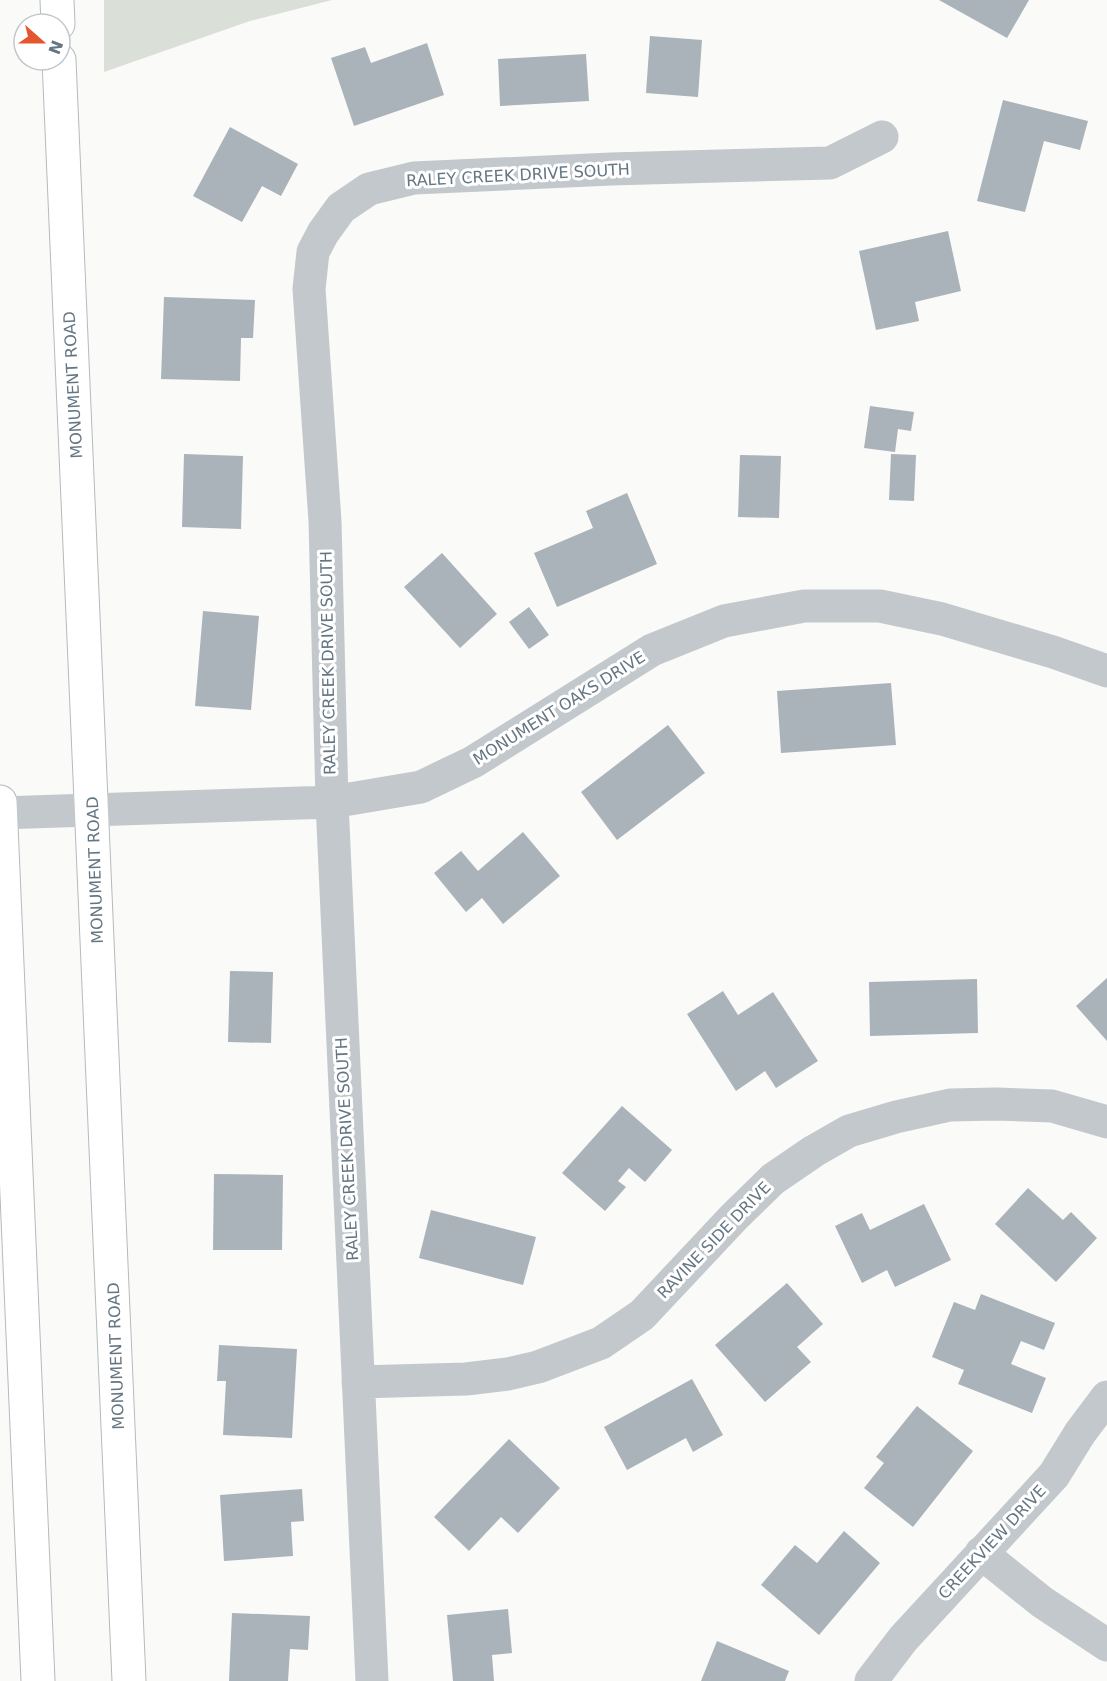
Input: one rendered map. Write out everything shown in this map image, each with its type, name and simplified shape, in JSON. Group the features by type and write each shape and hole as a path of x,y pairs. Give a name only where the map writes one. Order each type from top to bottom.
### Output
{"main road":[{"name":"MONUMENT ROAD","path":"59,72 129,1681"},
{"path":"0,802 38,1681"}],"street":[{"name":"RALEY CREEK DRIVE SOUTH","path":"372,1681 332,802 325,521 309,289 313,252 341,208 369,189 414,178 611,169 830,163 882,137"},
{"name":"MONUMENT OAKS DRIVE","path":"0,813 332,802 421,787 473,762 652,650 724,621 804,606 880,606 953,623 1053,652 1107,671"},
{"name":"RAVINE SIDE DRIVE","path":"358,1382 466,1379 508,1374 538,1367 601,1343 642,1315 773,1179 849,1131 896,1117 950,1105 1052,1106 1107,1122"},
{"name":"CREEKVIEW DRIVE","path":"871,1681 903,1639 1054,1475 1080,1433 1107,1397"},
{"path":"981,1553 1042,1602 1107,1645"}],"shaded area":[{"path":"104,0 332,0 250,21 104,72"}],"building":[{"path":"939,0 1029,0 1007,38"},
{"path":"650,36 702,40 698,97 646,93"},
{"path":"427,43 444,95 354,126 331,58 365,47 371,63"},
{"path":"586,54 589,101 500,106 498,59"},
{"path":"1003,100 1088,121 1080,150 1044,141 1025,212 977,201"},
{"path":"230,127 298,164 281,196 262,186 242,222 193,196"},
{"path":"948,231 961,291 915,302 919,321 876,330 859,251"},
{"path":"164,297 255,300 253,338 241,338 240,381 161,379"},
{"path":"870,406 914,412 911,431 898,429 895,452 864,448"},
{"path":"184,454 243,456 241,529 182,527"},
{"path":"891,454 916,455 914,501 889,500"},
{"path":"740,455 781,456 779,518 738,517"},
{"path":"627,493 657,564 557,607 534,553 593,528 586,511"},
{"path":"442,553 497,614 460,648 404,587"},
{"path":"529,607 549,635 529,649 509,622"},
{"path":"203,611 259,616 251,710 195,706"},
{"path":"891,683 896,745 781,753 777,691"},
{"path":"668,725 705,773 617,840 581,792"},
{"path":"523,832 560,876 503,924 482,898 466,912 434,873 461,851 478,871"},
{"path":"230,971 273,972 271,1043 228,1042"},
{"path":"1107,978 1107,1041 1076,1006"},
{"path":"977,979 978,1033 870,1036 869,982"},
{"path":"723,991 738,1015 773,992 818,1061 776,1088 765,1071 736,1091 687,1014"},
{"path":"622,1106 672,1150 645,1182 629,1168 618,1181 626,1187 605,1211 562,1173"},
{"path":"214,1174 283,1175 282,1250 213,1250"},
{"path":"1028,1188 1063,1220 1071,1212 1097,1238 1056,1282 995,1224"},
{"path":"924,1204 951,1260 895,1287 887,1270 862,1283 835,1226 862,1213 870,1230"},
{"path":"431,1210 536,1237 523,1285 419,1258"},
{"path":"787,1283 823,1324 797,1347 811,1362 765,1402 715,1345"},
{"path":"981,1294 1055,1323 1044,1350 1021,1341 1011,1364 1046,1378 1032,1413 958,1384 964,1370 932,1357 954,1302 975,1310"},
{"path":"219,1345 297,1349 292,1438 223,1435 226,1381 217,1381"},
{"path":"692,1379 723,1435 693,1452 686,1438 627,1470 604,1427"},
{"path":"917,1406 973,1451 913,1527 864,1488 884,1463 876,1457"},
{"path":"509,1439 560,1488 518,1533 501,1517 469,1551 434,1517"},
{"path":"302,1489 304,1521 291,1522 293,1556 224,1561 220,1495"},
{"path":"844,1531 880,1563 819,1635 761,1585 795,1545 817,1563"},
{"path":"508,1609 512,1653 492,1655 494,1681 453,1681 447,1615"},
{"path":"232,1613 310,1616 308,1650 290,1649 288,1681 229,1681"},
{"path":"717,1641 789,1671 785,1681 701,1681"}]}
